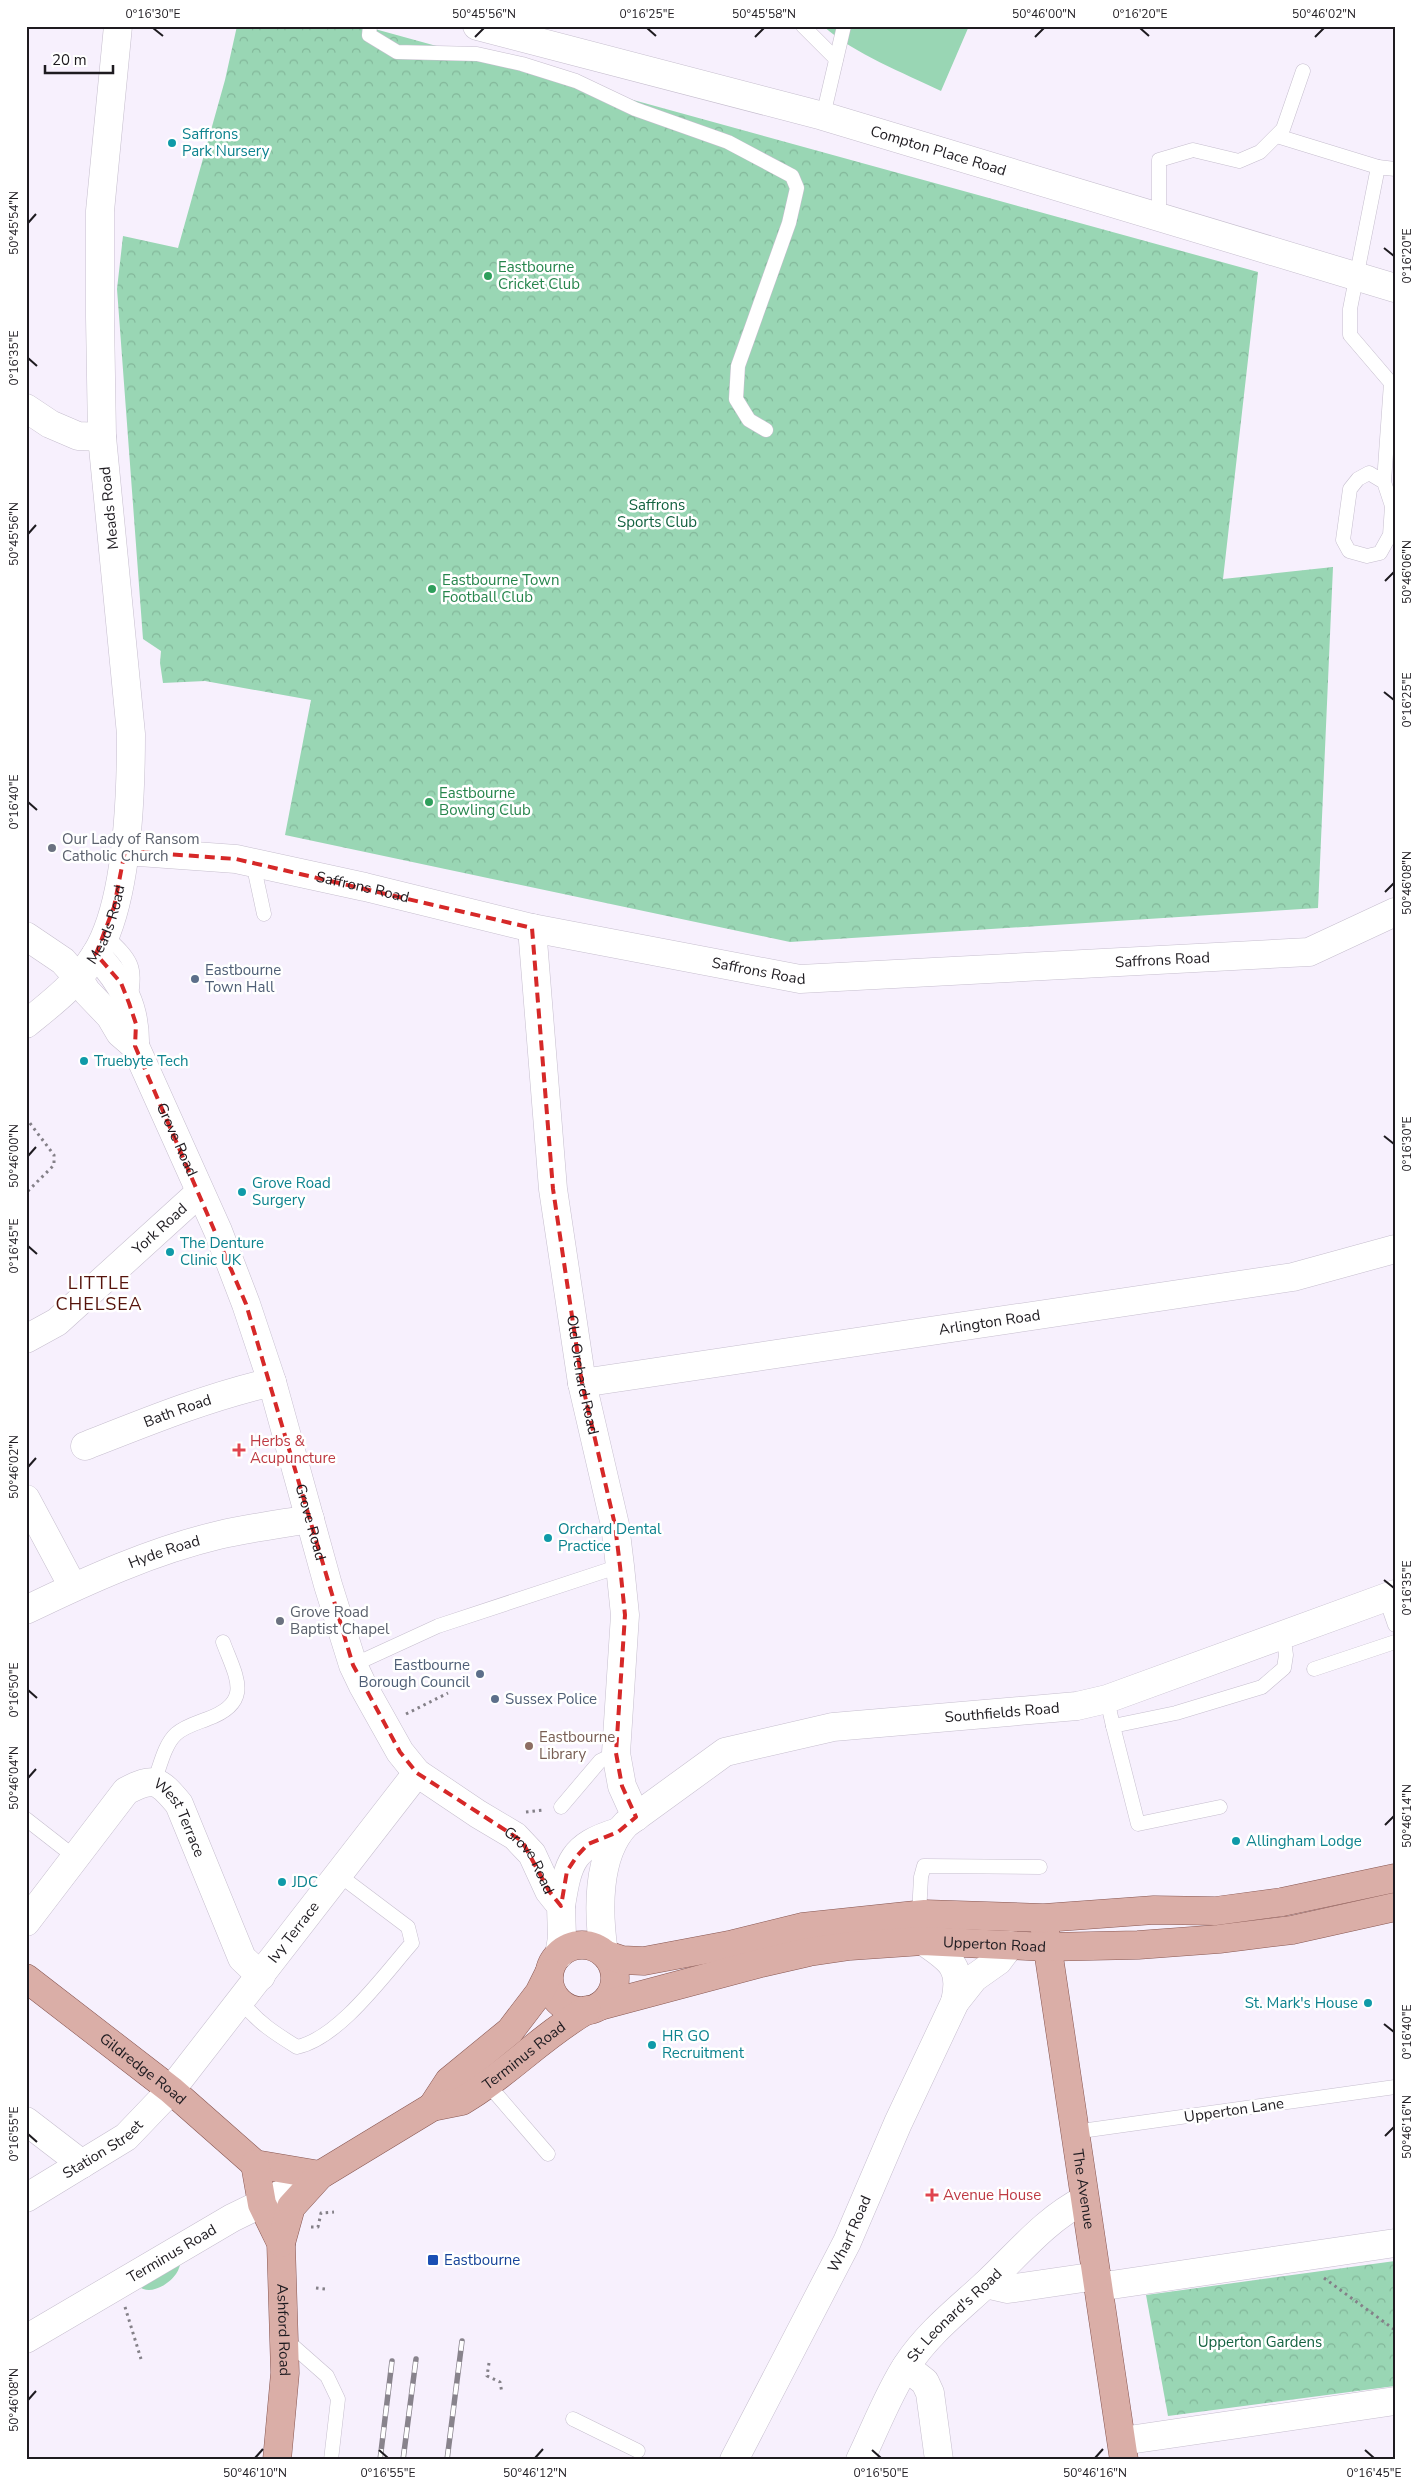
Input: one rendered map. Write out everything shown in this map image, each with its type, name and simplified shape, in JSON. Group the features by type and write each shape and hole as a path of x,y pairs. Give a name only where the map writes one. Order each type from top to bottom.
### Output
{"main road":[{"name":"Upperton Road","path":"605,1954 622,1960 644,1961 729,1945 802,1927 919,1914 1044,1918 1154,1910 1215,1911 1282,1902 1395,1878"},
{"name":"Upperton Road","path":"593,2008 809,1952 850,1946 924,1941 1046,1946 1138,1945 1219,1939 1292,1930 1395,1907"},
{"name":"The Avenue","path":"1044,1918 1046,1946 1123,2450"},
{"path":"579,1945 590,1946 605,1954 614,1968 613,1989 593,2008 567,2007 559,2001 550,1984 554,1964 568,1948 579,1945"},
{"name":"Terminus Road","path":"482,2073 510,2031 539,1993 554,1964"},
{"name":"Gildredge Road","path":"26,1978 171,2090 255,2164"},
{"name":"Terminus Road","path":"281,2243 292,2207 320,2175 432,2107 449,2080 482,2073 524,2058 557,2028 593,2008"},
{"path":"255,2164 320,2175"},
{"name":"Ashford Road","path":"255,2164 262,2204 281,2243 285,2339 283,2412 277,2460"}],"street":[{"name":"Meads Road","path":"26,1024 78,978 101,944 114,907 125,851 131,774 130,720 102,437 100,211 118,26"},
{"name":"Compton Place Road","path":"477,26 823,116 1395,288"},
{"path":"26,408 50,424 78,436 102,437"},
{"name":"Saffrons Road","path":"125,851 236,859 365,887 532,928 800,979 1309,952 1395,912"},
{"name":"Old Orchard Road","path":"532,928 553,1189 582,1383 615,1525 620,1566 625,1615 616,1754 627,1824"},
{"name":"Grove Road","path":"26,936 63,961 87,992 110,1016 120,1034 135,1046"},
{"name":"Grove Road","path":"101,944 129,1003 136,1024 135,1046 233,1268 272,1382 353,1665 400,1752 417,1772 522,1841 540,1870 548,1892 561,1906"},
{"name":"York Road","path":"26,1339 57,1322 199,1193"},
{"name":"Arlington Road","path":"582,1383 1293,1277 1395,1250"},
{"name":"Bath Road","path":"85,1446 168,1413 245,1388 272,1382"},
{"path":"26,1499 73,1587"},
{"name":"Hyde Road","path":"26,1610 73,1587 153,1554 210,1538 310,1519"},
{"name":"Southfields Road","path":"554,1964 562,1938 561,1906 567,1870 577,1856 588,1844 627,1824 725,1752 833,1728 1077,1706 1107,1699 1390,1595"},
{"name":"Ivy Terrace","path":"171,2090 242,2002 417,1772"},
{"name":"West Terrace","path":"26,1922 126,1790 143,1782 154,1782 166,1788 179,1804 242,1958 261,1976"},
{"path":"605,1954 600,1892 608,1859 627,1824"},
{"name":"Wharf Road","path":"924,1941 951,1962 958,1975 955,2002"},
{"name":"Wharf Road","path":"734,2460 847,2242 898,2123 955,2002 974,1978 998,1961 1010,1945"},
{"name":"Station Street","path":"26,2198 126,2138 171,2090"},
{"path":"26,2121 82,2164"},
{"name":"Terminus Road","path":"26,2340 232,2218 320,2175"},
{"name":"St. Leonard's Road","path":"860,2460 906,2367 941,2323 986,2284 1063,2211 1084,2200"},
{"path":"986,2284 1008,2289 1097,2281 1395,2243"},
{"path":"906,2367 925,2382 930,2393 939,2460"},
{"path":"1123,2450 1395,2401"}],"lane":[{"path":"370,26 369,35 397,52 477,54 522,64 576,81 635,109 728,142 792,176 797,188 789,223 738,366 736,399 748,420 766,430"},
{"path":"802,26 836,59"},
{"path":"823,116 844,26"},
{"path":"1159,217 1159,160 1193,150 1239,161 1260,152 1283,129 1303,71"},
{"path":"1277,136 1378,166 1395,169"},
{"path":"1378,166 1350,309 1350,334 1391,383 1384,482 1392,506 1390,535 1380,553 1367,556 1349,551 1343,540 1345,513 1350,489 1358,478 1369,473 1384,482"},
{"path":"253,863 264,914"},
{"path":"353,1665 438,1626 620,1566"},
{"path":"1390,1595 1395,1625"},
{"path":"1113,1726 1176,1713 1262,1686 1284,1668 1286,1655 1284,1634"},
{"path":"154,1782 168,1744 176,1734 187,1727 216,1716 229,1708 235,1700 239,1685 223,1642"},
{"path":"1314,1668 1395,1642"},
{"path":"1107,1699 1138,1824 1220,1807"},
{"path":"561,1807 600,1761 616,1754"},
{"path":"26,1819 76,1858"},
{"path":"919,1914 921,1877 924,1866 1040,1867"},
{"path":"242,2002 254,2018 297,2047 307,2045 348,2016 412,1943 408,1927 339,1875"},
{"path":"482,2073 548,2154"},
{"name":"Upperton Lane","path":"1074,2132 1395,2087"},
{"path":"285,2339 327,2376 338,2399 331,2460"},
{"path":"573,2419 638,2452"}],"path":[{"path":"26,1118 54,1155 54,1165 26,1193"},
{"path":"384,1725 448,1693"},
{"path":"1310,2255 1315,2270 1327,2281 1395,2330"},
{"path":"116,2285 128,2314 141,2359"},
{"path":"316,2288 325,2289"},
{"path":"490,2363 487,2376 500,2382 502,2393"}],"highlighted area":[{"path":"125,851 236,859 532,928 553,1189 582,1383 615,1525 620,1566 625,1615 616,1753 622,1786 636,1817 618,1832 588,1844 577,1856 567,1871 561,1906 549,1891 522,1841 417,1773 400,1752 353,1665 246,1304 135,1046 136,1024 121,983 96,954 114,907"}],"green space":[{"name":"Saffrons Sports Club","path":"237,26 364,26 1258,272 1223,579 1333,567 1318,908 790,942 285,835 311,700 205,681 163,683 160,663 161,651 143,639 117,289 123,236 178,248 225,80"},
{"path":"823,26 969,26 941,91 895,70 850,46"},
{"path":"182,2259 176,2274 164,2285 148,2290 138,2286"},
{"name":"Upperton Gardens","path":"1395,2261 1395,2386 1168,2416 1146,2295"}],"railway":[{"path":"447,2460 462,2341"},
{"path":"403,2460 416,2359"},
{"path":"380,2460 392,2361"}],"place":[{"name":"Saffrons Park Nursery","path":"172,143"},
{"name":"Eastbourne Cricket Club","path":"488,276"},
{"name":"Eastbourne Town Football Club","path":"432,589"},
{"name":"Eastbourne Bowling Club","path":"429,802"},
{"name":"Our Lady of Ransom Catholic Church","path":"52,848"},
{"name":"Eastbourne Town Hall","path":"195,979"},
{"name":"Truebyte Tech","path":"84,1061"},
{"name":"Grove Road Surgery","path":"242,1192"},
{"name":"The Denture Clinic UK","path":"170,1252"},
{"name":"Herbs & Acupuncture","path":"239,1450"},
{"name":"Orchard Dental Practice","path":"548,1538"},
{"name":"Grove Road Baptist Chapel","path":"280,1621"},
{"name":"Eastbourne Borough Council","path":"480,1674"},
{"name":"Sussex Police","path":"495,1699"},
{"name":"Eastbourne Library","path":"529,1746"},
{"name":"Allingham Lodge","path":"1236,1841"},
{"name":"JDC","path":"282,1882"},
{"name":"St. Mark's House","path":"1368,2003"},
{"name":"HR GO Recruitment","path":"652,2045"},
{"name":"Avenue House","path":"932,2195"},
{"name":"Eastbourne","path":"433,2260"}],"district":[{"name":"LITTLE CHELSEA","path":"99,1294"}]}
